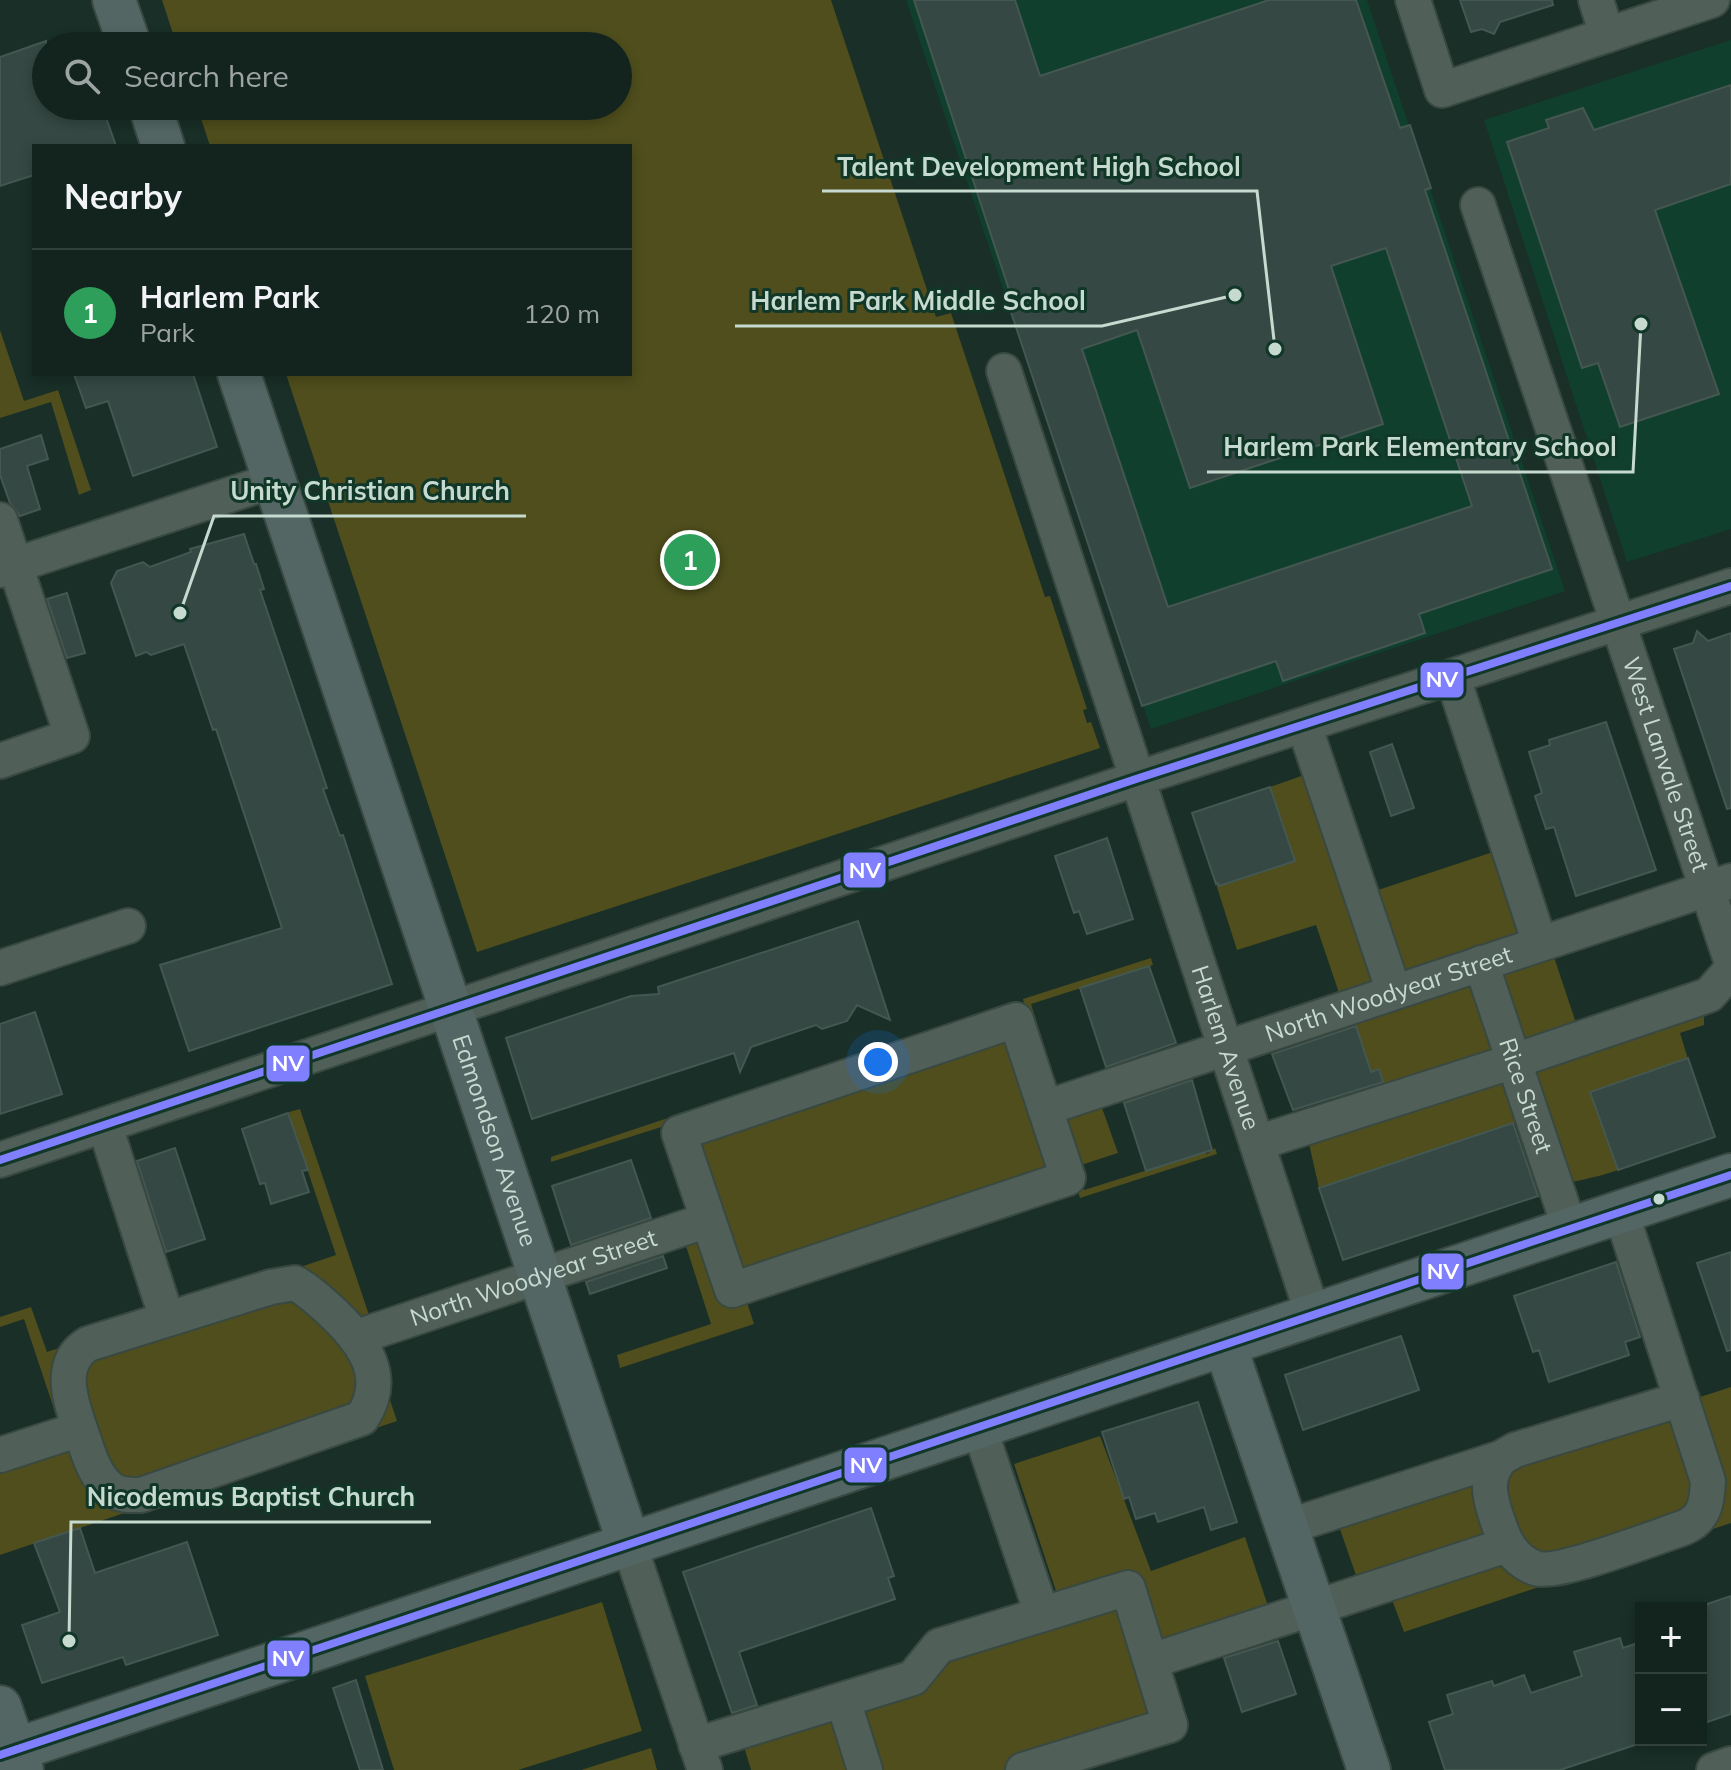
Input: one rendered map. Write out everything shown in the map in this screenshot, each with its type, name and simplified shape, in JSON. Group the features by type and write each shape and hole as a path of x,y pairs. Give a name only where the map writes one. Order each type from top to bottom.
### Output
{"main road":[{"path":"114,0 125,32"},
{"path":"155,120 162,144"},
{"name":"Edmondson Avenue","path":"240,376 629,1544"},
{"path":"0,1707 12,1758 629,1544 1731,1175"},
{"path":"1225,1345 1369,1770"}],"street":[{"path":"1413,0 1442,90 1712,0"},
{"path":"1596,0 1607,35"},
{"name":"West Lanvale Street","path":"1478,205 1618,624 1719,886 1731,960"},
{"name":"Harlem Avenue","path":"1004,371 1313,1315"},
{"path":"8,567 275,480"},
{"path":"0,520 8,567 72,736 0,761"},
{"path":"0,1160 1136,779 1731,586"},
{"path":"1453,678 1540,944"},
{"path":"1304,725 1394,992"},
{"name":"North Woodyear Street","path":"1045,1108 1719,886"},
{"path":"0,968 128,926"},
{"name":"Rice Street","path":"1481,963 1570,1229"},
{"path":"1257,1143 1709,995 1731,970"},
{"path":"1016,1020 1068,1178 732,1290 708,1220 679,1133 1016,1020"},
{"path":"105,1126 167,1319"},
{"path":"1501,1458 1489,1482 1490,1496 1507,1545 1520,1561 1538,1569 1561,1567 1694,1523 1702,1514 1720,1477 1682,1399 1621,1212"},
{"name":"North Woodyear Street","path":"357,1337 708,1220"},
{"path":"295,1283 317,1298 357,1337 365,1351 374,1390 369,1408 362,1418 141,1495 114,1492 102,1481 93,1466 69,1393 71,1363 78,1350 88,1344 271,1287 295,1283"},
{"path":"1287,1527 1501,1458 1515,1450 1682,1399"},
{"path":"979,1427 1042,1614"},
{"path":"0,1455 80,1429"},
{"name":"Edmondson Avenue","path":"629,1544 700,1758"},
{"path":"1151,1661 1507,1545"},
{"path":"700,1758 843,1700 913,1678 939,1646 1128,1588 1170,1725 1023,1770"},
{"path":"843,1700 855,1767"},
{"path":"1714,1770 1731,1764"}],"shaded area":[{"path":"162,0 831,0 936,317 951,313 1045,597 1050,596 1087,709 1083,710 1087,723 1091,722 1100,748 477,952 287,376 632,376 632,144 209,144 202,120 632,120 632,32 172,32"},
{"path":"906,0 1367,0 1565,591 1151,729"},
{"path":"1731,40 1731,529 1627,562 1484,120"},
{"path":"0,330 24,401 58,390 91,490 79,495 51,402 0,418"},
{"path":"1327,767 1372,892 1502,849 1553,954 1578,1029 1704,1005 1704,1025 1680,1033 1688,1059 1591,1092 1618,1170 1546,1189 1521,1121 1319,1188 1307,1135 1387,1094 1379,1069 1371,1072 1354,1021 1340,996 1316,925 1237,950 1216,884 1220,886 1295,861 1270,787"},
{"path":"1151,958 1153,965 1031,1004 1066,1115 1101,1105 1118,1153 1078,1166 1084,1190 1205,1152 1207,1154 1215,1148 1217,1154 1080,1198 1075,1182 744,1293 754,1324 620,1368 617,1355 711,1324 685,1243 711,1234 674,1123 551,1162 551,1157 677,1115 680,1123 1025,1008 1023,999"},
{"path":"300,1109 370,1318 371,1343 397,1421 0,1555 0,1437 57,1418 24,1319 0,1327 0,1317 31,1307 47,1352 336,1255 290,1118 289,1112"},
{"path":"1731,1387 1731,1523 1404,1632 1391,1597 1358,1581 1335,1515"},
{"path":"1100,1436 1151,1571 1245,1537 1277,1633 1168,1670 1187,1728 1062,1770 751,1770 742,1740 1060,1603 1014,1464"},
{"path":"602,1602 642,1731 518,1770 394,1770 365,1676"},
{"path":"651,1748 657,1770 581,1770"}],"building":[{"path":"914,0 1015,0 1040,76 1269,0 1356,0 1400,128 1410,125 1431,188 1425,190 1552,569 1419,614 1425,633 1283,681 1276,661 1142,706 1008,303 1013,302","holes":["1386,248 1472,506 1168,607 1082,349 1137,330 1190,488 1383,424 1331,266"]},
{"path":"1460,0 1552,0 1553,5 1500,22 1494,34 1482,29 1471,32"},
{"path":"32,46 32,120 107,120 115,144 32,144 32,176 0,186 0,57"},
{"path":"1731,85 1731,184 1655,210 1719,394 1620,427 1598,363 1582,368 1507,142 1549,128 1546,120 1583,108 1594,130"},
{"path":"75,376 194,376 217,447 133,476 108,401 86,408"},
{"path":"41,435 48,459 27,466 40,509 20,516 10,503 0,475 0,449"},
{"path":"244,534 327,788 323,789 340,836 343,835 392,984 189,1051 160,965 282,928 216,729 213,730 184,644 151,655 146,652 136,656 111,583 117,571 143,562 150,567 191,552 190,549"},
{"path":"67,593 85,653 67,658 47,599"},
{"path":"1697,631 1708,641 1731,633 1731,808 1727,809 1674,649 1693,643"},
{"path":"1606,722 1656,870 1576,896 1554,827 1546,829 1535,796 1542,793 1529,752 1550,745 1549,740"},
{"path":"1392,744 1414,808 1391,816 1370,752"},
{"path":"1270,787 1295,861 1219,886 1192,813"},
{"path":"1107,838 1133,919 1087,934 1079,911 1074,913 1055,856"},
{"path":"858,921 890,1020 857,1005 847,1021 822,1029 816,1025 751,1047 740,1072 734,1053 532,1119 506,1038 631,996 659,994 658,987"},
{"path":"1149,966 1176,1043 1106,1067 1080,988"},
{"path":"35,1012 62,1094 0,1114 0,1024"},
{"path":"1356,1026 1371,1072 1379,1069 1383,1082 1293,1110 1272,1054"},
{"path":"1688,1058 1715,1137 1618,1170 1590,1092"},
{"path":"1192,1080 1212,1150 1146,1171 1124,1103"},
{"path":"288,1113 308,1170 302,1171 309,1192 271,1204 265,1183 260,1184 242,1129"},
{"path":"1513,1123 1538,1196 1343,1260 1319,1188"},
{"path":"175,1148 205,1239 166,1252 137,1161"},
{"path":"631,1160 651,1218 571,1245 552,1186"},
{"path":"1731,1252 1731,1350 1727,1351 1697,1263"},
{"path":"663,1256 667,1268 590,1294 586,1282"},
{"path":"1616,1262 1640,1337 1625,1342 1629,1355 1549,1382 1539,1350 1533,1352 1514,1296"},
{"path":"1401,1336 1419,1390 1303,1430 1285,1375"},
{"path":"1198,1402 1237,1522 1211,1530 1204,1507 1158,1522 1155,1513 1136,1519 1129,1497 1124,1499 1102,1432"},
{"path":"871,1508 894,1576 888,1578 895,1599 739,1652 757,1705 732,1713 683,1572"},
{"path":"80,1528 95,1573 187,1542 218,1635 126,1665 123,1657 42,1683 22,1625 60,1612 34,1543"},
{"path":"1731,1596 1731,1714 1707,1722 1707,1674 1707,1604"},
{"path":"1620,1638 1623,1648 1635,1644 1635,1745 1560,1770 1445,1770 1429,1722 1453,1714 1447,1695 1492,1681 1494,1686 1524,1675 1531,1693 1582,1676 1574,1652"},
{"path":"1278,1641 1296,1694 1242,1712 1224,1658"},
{"path":"356,1680 383,1770 360,1770 333,1688"}],"transit line":[{"name":"NV","path":"0,1160 1136,779 1731,586"},
{"name":"NV","path":"0,1755 1731,1175"}],"place":[{"name":"Harlem Park Middle School","path":"1235,295"},
{"name":"Harlem Park Elementary School","path":"1641,324"},
{"name":"Talent Development High School","path":"1275,349"},
{"name":"Harlem Park","path":"690,560"},
{"name":"Unity Christian Church","path":"180,613"},
{"name":"Nicodemus Baptist Church","path":"69,1641"}]}
